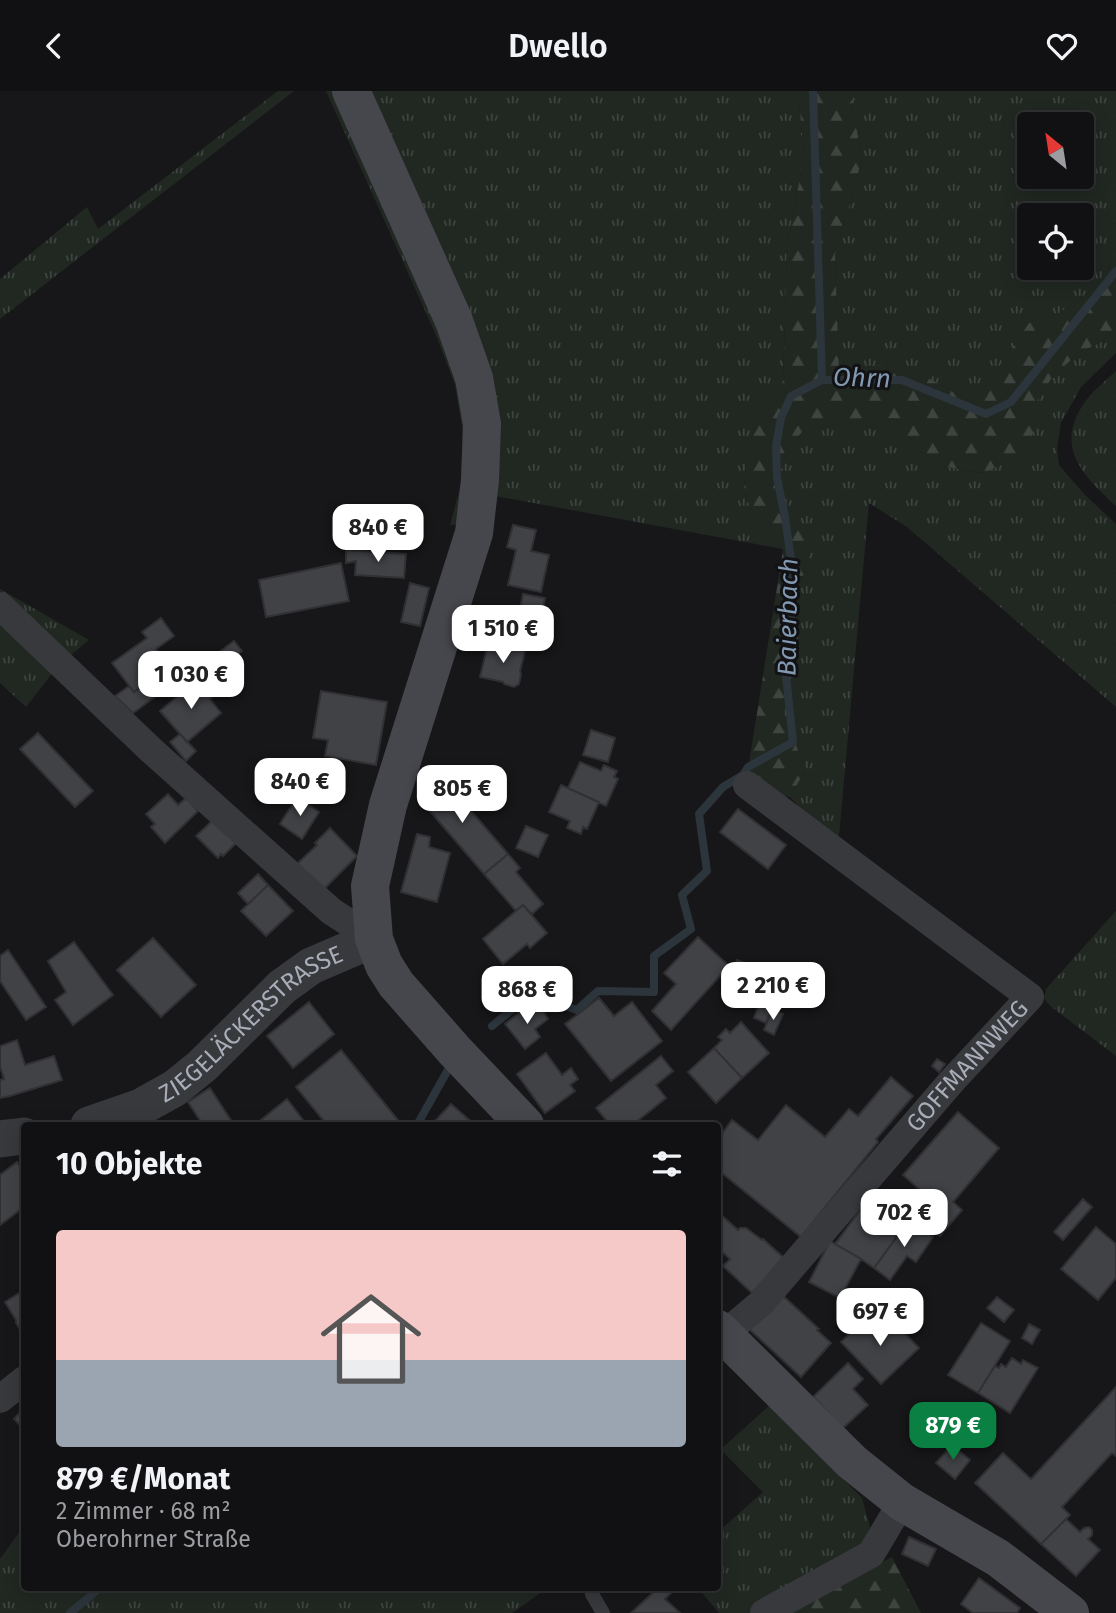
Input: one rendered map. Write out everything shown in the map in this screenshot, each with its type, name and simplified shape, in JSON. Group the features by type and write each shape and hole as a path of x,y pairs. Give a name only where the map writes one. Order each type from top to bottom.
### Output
{"main road":[{"path":"351,91 454,321 474,377 482,424 480,480 474,533 388,805 370,886 374,939 384,965 396,983 522,1122"},
{"path":"721,1333 852,1462 902,1502 998,1558 1070,1613"}],"street":[{"path":"0,606 151,750 331,911 374,939"},
{"name":"GOFFMANNWEG","path":"721,1331 760,1304 951,1082 1030,997 747,785"},
{"name":"ZIEGELÄCKERSTRASSE","path":"106,1122 141,1116 202,1066 282,987 310,966 374,939"},
{"path":"0,1139 21,1136"},
{"path":"0,1399 21,1382"},
{"path":"764,1613 871,1555 902,1502"}],"lane":[{"path":"592,1594 603,1613"}],"green space":[{"path":"278,91 294,91 0,319 0,279 87,207 98,229"},
{"path":"326,91 338,91 463,381 463,431 455,385 436,335"},
{"path":"363,91 798,91 804,156 787,246 783,383 763,403 746,454 744,493 758,524 783,549 490,495 493,471"},
{"path":"798,91 850,91 862,159 835,255 839,370 901,363 972,402 1029,323 1059,313 1092,290 1116,259 1116,329 1103,341 1079,353 1053,376 1036,402 1036,424 1026,453 984,473 941,466 916,448 895,418 844,423 802,432 785,452 776,494 812,539 807,569 795,592 801,626 781,709 806,769 790,797 745,788 783,550 758,524 744,493 746,454 763,403 783,382 787,246 804,156"},
{"path":"850,91 1116,91 1116,259 1092,290 1059,313 1029,323 972,402 901,363 839,370 835,255 862,159"},
{"path":"1116,329 1116,353 1081,387 1061,423 1057,448 1059,465 1084,494 1116,524 1116,707 907,527 869,503 838,847 790,797 806,769 781,709 801,626 795,592 807,569 776,494 785,452 802,432 844,423 895,418 916,448 941,466 983,473 1025,453 1036,424 1036,402 1053,376 1079,353 1103,341"},
{"path":"1116,371 1116,506 1082,470 1075,457 1072,430 1077,415 1088,398"},
{"path":"463,444 462,524 450,525 461,484"},
{"path":"0,589 89,640 66,659 0,596"},
{"path":"0,613 57,667 26,707 0,683"},
{"path":"1116,911 1116,1056 1049,1005 1044,998 1046,989"},
{"path":"770,1405 862,1498 870,1527 861,1550 752,1613 719,1613 700,1591 721,1591 721,1529 763,1492 721,1449"},
{"path":"21,1530 21,1591 543,1591 512,1613 0,1613 0,1559"},
{"path":"892,1557 921,1613 783,1613"}],"building":[{"path":"513,525 536,530 531,551 549,555 541,592 508,585 516,550 507,547"},
{"path":"346,550 406,554 404,578 355,575 356,561 346,563"},
{"path":"341,563 349,601 266,617 259,580"},
{"path":"410,583 429,588 420,626 401,622"},
{"path":"523,594 545,598 539,625 518,620"},
{"path":"161,618 174,636 156,649 169,666 134,692 112,663 147,638 142,632"},
{"path":"486,628 509,633 507,647 483,643"},
{"path":"234,641 242,651 225,663 218,653"},
{"path":"488,644 525,651 519,684 514,687 480,677"},
{"path":"214,655 219,662 211,668 206,661"},
{"path":"150,680 159,694 133,713 115,696 129,686 134,692"},
{"path":"194,682 212,697 210,699 221,713 187,742 160,711"},
{"path":"321,691 387,702 376,765 325,756 328,740 313,738"},
{"path":"591,730 615,738 608,762 583,755"},
{"path":"38,733 93,791 75,807 20,749"},
{"path":"180,734 196,751 186,761 170,742"},
{"path":"580,762 601,771 604,765 617,771 614,777 618,779 606,806 568,788"},
{"path":"441,776 508,854 484,874 417,796"},
{"path":"561,785 599,802 587,829 583,827 581,834 567,828 570,821 549,812"},
{"path":"168,794 178,805 186,798 198,811 165,843 151,827 155,824 146,814"},
{"path":"297,797 319,812 302,839 280,824"},
{"path":"738,809 786,845 768,869 720,832"},
{"path":"214,819 238,841 218,858 196,836"},
{"path":"526,826 548,835 538,857 516,848"},
{"path":"330,828 357,856 323,890 297,864"},
{"path":"417,834 430,837 429,847 450,853 437,902 401,892"},
{"path":"508,854 520,868 516,872 543,904 532,914 523,905 516,911 484,874"},
{"path":"258,874 268,885 248,904 238,893"},
{"path":"268,885 293,911 266,936 241,911"},
{"path":"523,905 547,933 530,948 527,944 503,964 483,939"},
{"path":"698,937 729,966 671,1030 652,1011 676,984 664,973"},
{"path":"153,938 196,985 161,1017 117,970"},
{"path":"74,942 113,995 73,1025 55,1000 66,992 48,961"},
{"path":"8,950 46,1007 26,1020 0,981 0,956"},
{"path":"737,960 775,973 768,992 731,979"},
{"path":"599,998 614,1016 632,1002 662,1041 611,1081 565,1024"},
{"path":"309,1002 334,1034 293,1068 267,1036"},
{"path":"759,1004 772,1009 766,1023 754,1018"},
{"path":"526,1007 544,1012 548,1019 535,1029 540,1037 525,1049 505,1024"},
{"path":"772,1009 783,1014 774,1035 764,1030"},
{"path":"741,1022 769,1053 742,1078 714,1048 722,1040 718,1037 726,1029 730,1033"},
{"path":"17,1040 25,1065 54,1056 62,1080 0,1098 0,1080 4,1079 0,1066 0,1046"},
{"path":"714,1048 742,1078 716,1103 688,1072"},
{"path":"341,1050 400,1122 325,1122 296,1087"},
{"path":"546,1053 562,1075 571,1068 578,1079 570,1085 575,1091 545,1113 517,1074"},
{"path":"661,1056 673,1071 656,1085 666,1098 636,1122 608,1122 596,1108"},
{"path":"937,1059 945,1064 939,1072 932,1066"},
{"path":"891,1077 913,1096 876,1139 878,1142 801,1237 721,1172 721,1135 732,1120 758,1140 786,1105 825,1137 849,1109 858,1116"},
{"path":"210,1088 232,1122 201,1122 188,1102"},
{"path":"287,1099 305,1122 258,1122"},
{"path":"451,1104 472,1122 434,1122"},
{"path":"958,1112 999,1148 953,1202 962,1210 940,1236 923,1221 937,1205 903,1175"},
{"path":"17,1162 21,1168 21,1209 0,1225 0,1175"},
{"path":"873,1193 909,1220 874,1268 835,1244"},
{"path":"1083,1199 1092,1207 1063,1240 1054,1232"},
{"path":"721,1215 738,1230 746,1228 763,1239 784,1258 752,1293 723,1266 730,1259 721,1251"},
{"path":"909,1220 933,1237 916,1262 907,1256 890,1280 874,1268"},
{"path":"1096,1227 1116,1244 1116,1278 1098,1300 1061,1269"},
{"path":"830,1241 861,1259 840,1298 809,1282"},
{"path":"21,1292 21,1331 16,1320 5,1302"},
{"path":"781,1294 831,1343 801,1377 749,1329"},
{"path":"997,1297 1014,1310 1004,1322 987,1308"},
{"path":"867,1317 881,1332 892,1320 919,1348 881,1384 841,1342"},
{"path":"981,1323 1010,1341 978,1393 948,1375"},
{"path":"1029,1324 1040,1330 1032,1344 1022,1338"},
{"path":"1012,1358 1021,1364 1023,1360 1038,1368 1010,1413 978,1393 995,1366 999,1368 1001,1364 1006,1367"},
{"path":"848,1363 863,1379 853,1389 868,1405 843,1428 813,1397"},
{"path":"1116,1387 1116,1456 1112,1453 1062,1507 1070,1515 1041,1544 975,1483 1003,1453 1031,1479"},
{"path":"21,1411 21,1426 14,1419"},
{"path":"952,1445 970,1460 955,1479 936,1463"},
{"path":"1066,1519 1080,1532 1089,1527 1092,1535 1088,1539 1100,1550 1076,1576 1041,1544"},
{"path":"909,1537 936,1549 928,1566 902,1554"},
{"path":"979,1578 1020,1608 1017,1613 973,1613 961,1604"},
{"path":"655,1591 671,1591 665,1599 680,1613 631,1613"}],"waterway":[{"name":"Ohrn","path":"813,91 822,380 902,380 986,414 1011,402 1116,271"},
{"name":"Baierbach","path":"492,1026 531,994 577,1010 598,991 654,992 654,956 691,929 682,895 707,871 699,814 723,787 743,775 748,767 793,742 784,657 792,611 791,560 777,478 776,446 781,418 791,396 822,380"},
{"name":"Baierbach","path":"419,1122 449,1068"},
{"name":"Baierbach","path":"70,1613 96,1591"}]}
